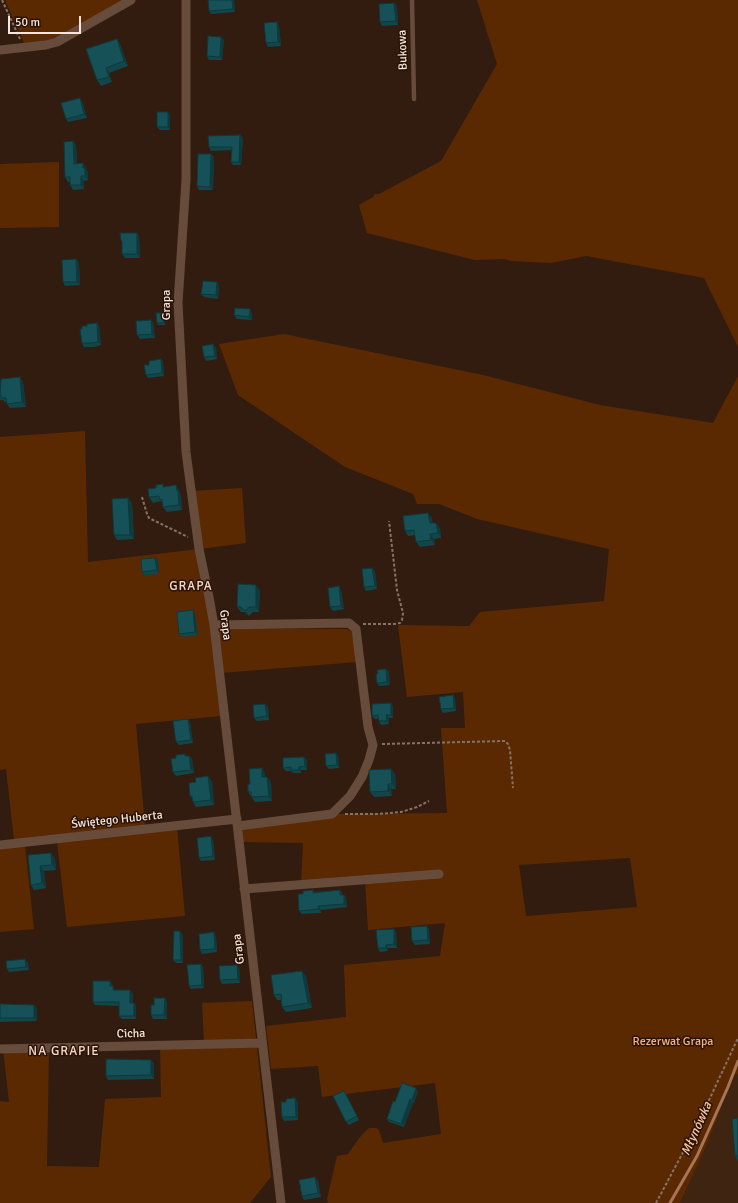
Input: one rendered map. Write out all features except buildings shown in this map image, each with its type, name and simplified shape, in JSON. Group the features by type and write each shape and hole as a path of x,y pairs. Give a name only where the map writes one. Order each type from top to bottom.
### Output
{"street":[{"path":"0,50 46,45 60,40 131,0"},
{"name":"Grapa","path":"186,0 186,180 178,303 186,452 198,542 214,625 282,1203"},
{"path":"214,625 349,623 356,629 368,727 373,744 370,760 362,777 350,796 332,814"},
{"name":"Świętego Huberta","path":"0,846 332,814"},
{"path":"244,890 439,874"},
{"name":"Cicha","path":"0,1049 262,1043"}],"lane":[{"name":"Bukowa","path":"412,0 414,99"}],"path":[{"path":"2,0 23,48"},
{"path":"142,497 149,518 198,542"},
{"path":"352,626 360,624 394,624 400,623 402,620 403,614 397,590 389,521"},
{"path":"373,744 504,741 508,744 510,750 513,788"},
{"path":"332,814 378,814 401,812 417,807 429,800"},
{"path":"656,1203 696,1128 738,1038"}],"shaded area":[{"path":"738,1074 738,1203 680,1203 705,1149 734,1075"}],"green space":[{"path":"5,0 131,0 63,36 44,42 24,43"},
{"path":"477,0 738,0 738,347 704,278 586,256 551,263 511,261 504,259 475,260 367,233 359,205 373,197 375,194 379,194 441,161 497,64"},
{"path":"59,162 59,227 0,228 0,164"},
{"name":"Rezerwat Grapa","path":"284,334 483,375 600,405 713,423 738,376 738,1074 734,1075 705,1149 680,1203 328,1203 327,1199 337,1156 348,1154 360,1137 369,1128 376,1128 379,1130 383,1143 441,1134 435,1083 322,1097 318,1066 271,1069 266,1026 346,1017 344,965 440,956 445,923 368,930 365,880 301,885 303,843 240,842 238,826 332,814 447,813 441,728 465,728 463,692 407,697 398,625 469,626 480,612 604,601 609,549 477,519 439,504 417,504 413,494 345,467 238,395 219,344","holes":["630,858 637,907 526,916 519,865"]},
{"path":"85,431 88,562 199,549 191,491 242,488 246,543 200,549 221,716 136,724 145,826 14,840 6,769 0,770 0,437"},
{"path":"216,628 347,629 352,632 357,662 221,673"},
{"path":"177,827 185,916 67,927 57,842"},
{"path":"25,845 34,929 0,932 0,848"},
{"path":"252,1001 271,1177 250,1203 0,1203 0,1101 9,1102 3,1049 49,1048 47,1166 99,1167 105,1099 161,1097 160,1045 204,1041 202,1003"}],"waterway":[{"name":"Młynówka","path":"670,1203 697,1156 738,1061"}],"district":[{"name":"GRAPA","path":"191,587"},
{"name":"NA GRAPIE","path":"64,1052"}]}
